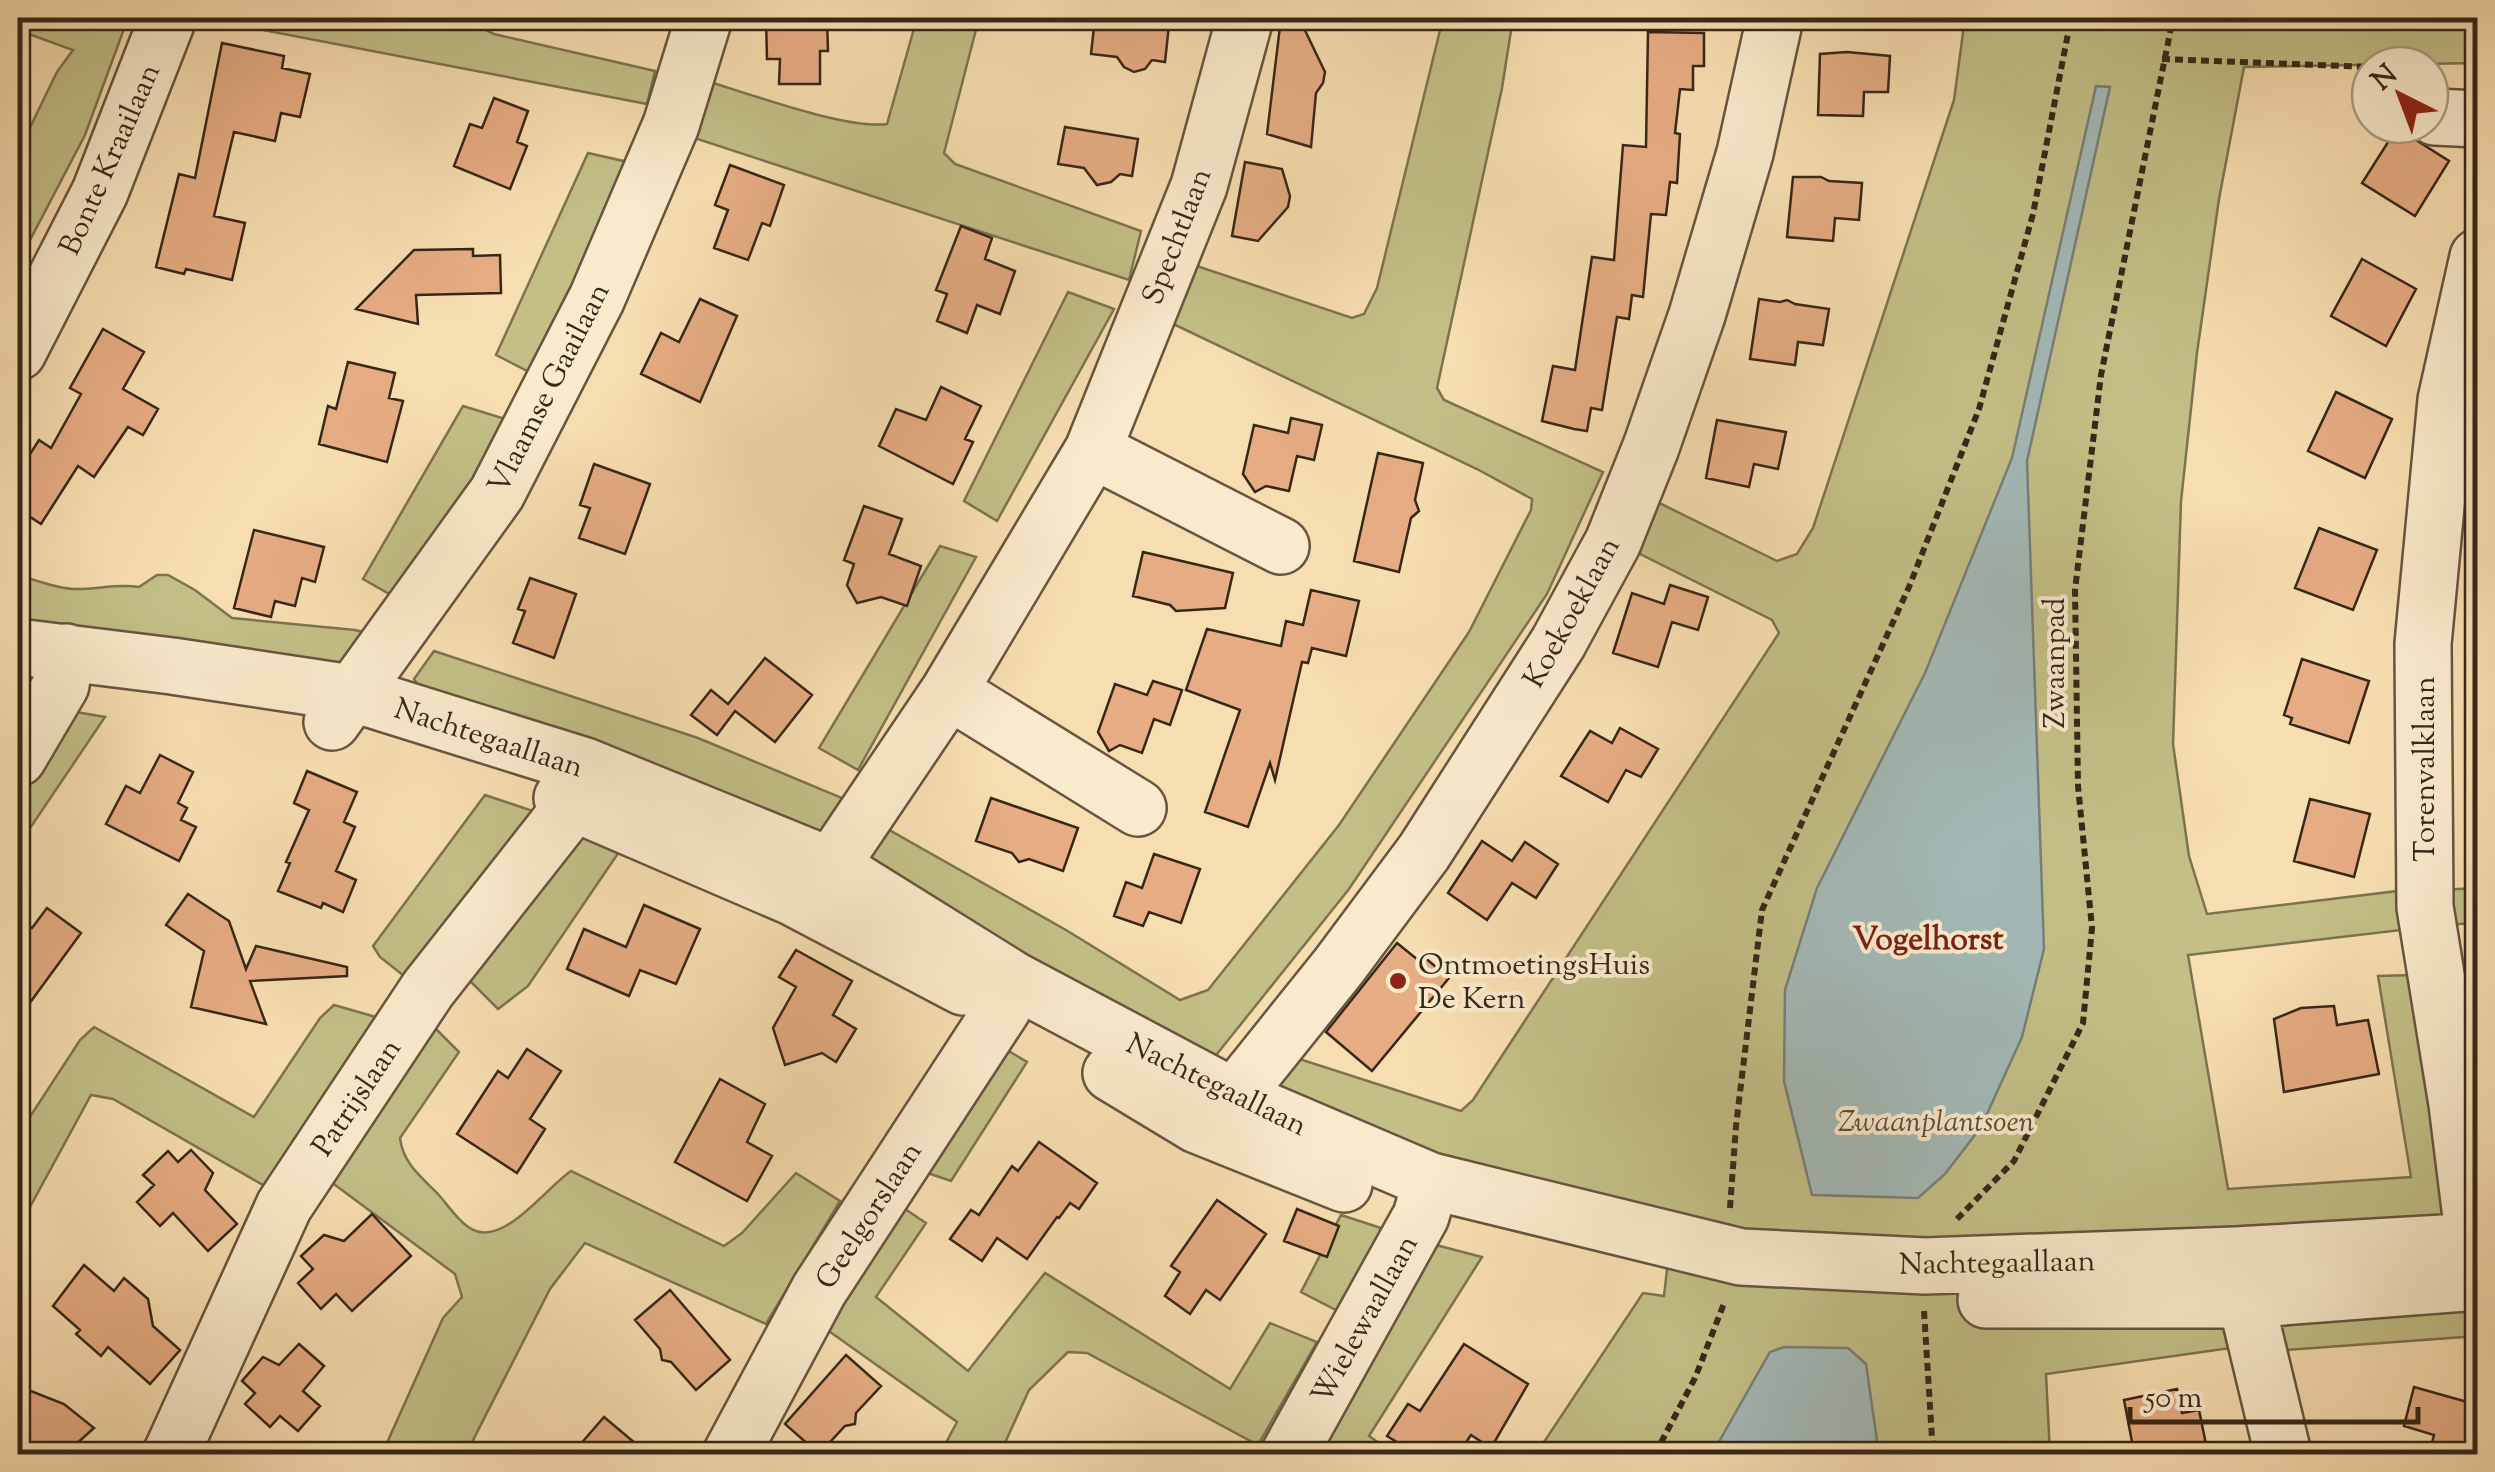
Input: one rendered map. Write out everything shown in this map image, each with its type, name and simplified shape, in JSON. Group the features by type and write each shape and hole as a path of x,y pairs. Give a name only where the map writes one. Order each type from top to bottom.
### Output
{"street":[{"name":"Bonte Kraailaan","path":"18,352 100,192 168,18"},
{"name":"Vlaamse Gaailaan","path":"341,709 496,493 597,298 671,125 704,18"},
{"name":"Spechtlaan","path":"812,882 949,692 1093,450 1198,186 1245,18"},
{"name":"Koekoeklaan","path":"1224,1115 1424,852 1558,642 1613,542 1697,315 1745,153 1774,18"},
{"name":"Torenvalklaan","path":"2476,1261 2426,906 2424,644 2446,400 2478,257"},
{"path":"1093,450 1281,546"},
{"name":"Nachtegaallaan","path":"40,667 341,709 580,784 812,882 1224,1115 1426,1198 1737,1269 1924,1282 2240,1278 2476,1261"},
{"path":"18,758 40,667"},
{"path":"949,692 1138,808"},
{"name":"Patrijslaan","path":"171,1454 284,1206 428,989 580,784"},
{"name":"Geelgorslaan","path":"730,1454 829,1274 1008,994"},
{"name":"Wielewaallaan","path":"1289,1454 1426,1198"},
{"path":"2240,1278 2283,1454"}],"path":[{"path":"1655,1454 1695,1378 1737,1269 1731,1196 1762,910 1909,587 1979,409 2033,214 2070,18"},
{"name":"Zwaanpad","path":"1924,1282 1946,1230 2014,1161 2083,1023 2092,928 2078,786 2075,590 2100,375 2173,18"},
{"path":"2162,59 2350,66"},
{"path":"1924,1282 1933,1454"}],"green space":[{"path":"18,18 128,18 85,135 18,263 18,152 57,72 73,50 18,30"},
{"path":"201,18 471,18 475,25 494,34 655,71 647,104"},
{"path":"917,18 979,18 944,153 955,164 1141,231 1129,280 679,133 694,77 819,115 887,124"},
{"path":"1443,18 1513,18 1502,88 1437,388 1444,400 1603,472 1547,594 1349,889 1209,1064 851,871 882,826 1180,1000 1208,990 1339,825 1469,632 1531,510 1532,499 1167,321 1188,263 1352,318 1364,314 1377,288"},
{"name":"Zwaanplantsoen","path":"1965,18 2477,18 2477,63 2450,63 2450,45 2350,45 2350,65 2244,67 2219,199 2181,501 2173,744 2189,856 2207,914 2406,890 2410,929 2188,955 2228,1189 2411,1177 2378,976 2414,975 2456,1232 2240,1322 2245,1346 2046,1374 2050,1454 1536,1454 1643,1293 1664,1296 1672,1227 1522,1194 1266,1095 1287,1055 1461,1111 1473,1100 1779,633 1772,620 1622,545 1643,495 1777,561 1797,554 1813,528 1954,100"},
{"path":"588,153 628,162 537,376 496,355"},
{"path":"1068,292 1114,309 997,521 964,501"},
{"path":"463,406 515,422 407,604 363,579"},
{"path":"940,546 976,557 858,770 819,748"},
{"path":"18,575 81,589 139,587 157,575 168,575 232,618 355,630 384,637 342,677 18,625"},
{"path":"434,651 698,738 842,798 813,849 429,703 414,679"},
{"path":"76,712 105,717 18,846 18,789"},
{"path":"485,795 536,812 404,976 380,957 373,946"},
{"path":"587,830 623,846 528,986 498,1009 462,973"},
{"path":"2477,888 2477,923 2442,925 2439,890"},
{"path":"334,1005 376,1017 270,1189 113,1099 91,1095 18,1229 18,1128 24,1126 80,1040 94,1027 254,1117 320,1018"},
{"path":"426,1019 459,1052 400,1138 413,1169 471,1229 500,1229 526,1212 571,1171 724,1246 742,1233 796,1173 840,1201 766,1324 585,1243 550,1289 466,1454 382,1454 443,1318 462,1297 455,1274 323,1176"},
{"path":"997,1044 1027,1062 951,1181 916,1169"},
{"path":"896,1203 926,1223 876,1297 968,1371 1045,1273 1230,1389 1270,1323 1317,1342 1258,1445 1087,1353 1068,1352 1029,1390 1000,1454 940,1454 957,1422 823,1327"},
{"path":"1341,1215 1384,1229 1336,1310 1301,1292"},
{"path":"1436,1245 1482,1257 1369,1436 1395,1454 1317,1454"},
{"path":"2477,1304 2477,1336 2285,1350 2281,1326"}],"water":[{"path":"2096,86 2110,87 2027,461 2044,949 2022,1037 1981,1127 1945,1174 1918,1198 1812,1195 1784,1081 1785,990 1817,888 1925,673 2012,458"},
{"path":"1784,1347 1848,1348 1866,1364 1879,1454 1712,1454 1770,1352"}],"building":[{"path":"766,18 827,18 828,51 820,51 820,84 779,84 780,59 767,59"},
{"path":"1095,18 1169,25 1165,62 1152,60 1145,69 1134,72 1117,57 1091,54"},
{"path":"1281,18 1299,18 1325,72 1316,93 1311,147 1267,134"},
{"path":"1648,32 1704,33 1704,66 1693,66 1693,90 1680,89 1675,133 1680,134 1677,183 1670,182 1666,215 1651,214 1643,297 1632,295 1629,319 1617,317 1602,410 1591,408 1587,431 1574,429 1542,421 1553,366 1575,370 1592,257 1614,260 1623,145 1646,147"},
{"path":"222,43 284,56 282,68 310,74 300,117 281,113 275,141 234,132 214,216 245,223 232,280 186,269 184,274 156,267 179,174 195,178"},
{"path":"1820,54 1890,56 1888,92 1864,92 1863,116 1818,115"},
{"path":"494,98 528,111 517,142 527,146 510,189 454,166 470,124 482,128"},
{"path":"1065,127 1138,139 1132,176 1120,174 1111,182 1097,185 1084,168 1058,164"},
{"path":"2386,145 2424,145 2449,161 2415,216 2362,183"},
{"path":"1245,162 1282,169 1290,196 1288,207 1258,241 1232,236"},
{"path":"730,165 784,185 770,226 762,223 748,260 714,248 728,210 715,205"},
{"path":"1793,177 1862,183 1859,220 1835,218 1833,241 1787,237"},
{"path":"961,226 992,238 985,259 1015,271 1000,314 977,305 967,333 937,321 947,294 936,290"},
{"path":"473,249 473,256 500,255 501,293 416,295 418,324 356,309 414,250"},
{"path":"2362,259 2416,289 2386,346 2331,316"},
{"path":"700,299 737,316 700,402 641,374 661,333 679,342"},
{"path":"1759,299 1829,309 1823,345 1798,342 1795,365 1750,359"},
{"path":"103,329 144,352 123,389 158,409 143,435 128,427 94,477 78,466 41,524 18,509 18,473 39,440 51,448 81,394 70,388"},
{"path":"348,362 395,373 389,398 403,401 387,462 319,444 328,406 336,409"},
{"path":"941,387 981,406 965,439 973,442 953,484 879,446 896,409 926,420"},
{"path":"2336,392 2392,419 2365,478 2308,451"},
{"path":"1291,418 1322,425 1314,460 1297,456 1289,491 1266,486 1255,492 1243,474 1254,425 1288,433"},
{"path":"1717,420 1786,432 1778,469 1754,464 1749,487 1706,478"},
{"path":"1378,453 1423,463 1415,500 1419,511 1411,518 1399,572 1354,561"},
{"path":"594,464 650,484 625,554 579,538 590,508 580,505"},
{"path":"864,506 902,519 889,554 921,566 907,606 881,597 857,603 847,585 854,564 844,560"},
{"path":"2319,528 2377,550 2353,610 2295,588"},
{"path":"254,530 324,547 315,582 302,578 295,606 275,601 271,617 234,608"},
{"path":"1143,552 1233,573 1225,608 1176,611 1170,605 1133,596"},
{"path":"530,578 576,594 554,658 513,643 525,611 518,609"},
{"path":"1670,585 1708,597 1698,630 1672,622 1658,667 1613,653 1632,593 1664,604"},
{"path":"1311,590 1359,601 1346,656 1312,648 1308,663 1302,662 1275,780 1270,763 1248,827 1205,812 1240,710 1186,690 1207,629 1281,646 1286,621 1303,625"},
{"path":"765,658 812,695 775,742 735,711 717,735 691,715 711,690 728,704"},
{"path":"2302,659 2369,681 2349,743 2290,724 2292,718 2284,715"},
{"path":"1153,681 1182,690 1170,725 1154,719 1142,753 1120,745 1109,751 1098,732 1115,684 1147,695"},
{"path":"1620,728 1658,749 1641,777 1626,770 1608,802 1561,776 1590,731 1612,743"},
{"path":"160,755 193,772 178,803 187,808 181,820 196,827 179,861 106,824 126,786 140,793"},
{"path":"307,771 357,792 344,822 355,827 336,871 356,880 343,912 278,891 309,810 294,803"},
{"path":"991,798 1078,828 1063,871 1029,859 1019,862 1012,853 976,841"},
{"path":"2310,799 2370,814 2354,877 2294,861"},
{"path":"1482,841 1512,861 1525,842 1558,864 1536,898 1512,883 1487,920 1448,893"},
{"path":"1154,854 1200,869 1181,923 1149,912 1143,926 1114,916 1126,882 1142,888"},
{"path":"188,894 229,921 246,969 256,946 347,967 347,976 250,981 266,1024 191,1007 204,951 166,925"},
{"path":"644,905 700,929 676,984 640,970 629,996 567,969 584,929 626,947"},
{"path":"47,908 81,933 18,1019 18,917 32,928"},
{"path":"1397,943 1418,960 1423,956 1449,978 1372,1071 1326,1032"},
{"path":"796,950 852,981 833,1015 856,1029 836,1062 822,1053 785,1065 773,1028 796,987 779,977"},
{"path":"2334,1006 2337,1025 2368,1020 2379,1074 2284,1092 2274,1019 2301,1008"},
{"path":"527,1049 561,1071 530,1119 545,1129 517,1173 457,1134 498,1071 508,1078"},
{"path":"720,1079 765,1104 747,1142 772,1156 747,1201 675,1162"},
{"path":"1039,1142 1097,1183 1079,1209 1070,1203 1057,1217 1027,1259 997,1238 982,1261 950,1239 971,1210 979,1215 1012,1166 1018,1171"},
{"path":"191,1150 213,1173 205,1190 237,1224 208,1251 173,1213 160,1226 137,1202 154,1185 143,1175 168,1151 178,1162"},
{"path":"1217,1200 1266,1234 1220,1300 1206,1290 1190,1314 1165,1296 1180,1272 1171,1266"},
{"path":"1297,1209 1339,1226 1327,1257 1284,1241"},
{"path":"372,1214 411,1256 352,1311 336,1294 321,1309 298,1283 313,1269 301,1256 324,1235 344,1241"},
{"path":"84,1265 114,1291 124,1278 148,1299 153,1326 180,1350 150,1384 108,1347 101,1356 53,1306"},
{"path":"670,1290 730,1360 696,1390 671,1362 662,1360 660,1349 635,1320"},
{"path":"299,1344 324,1366 303,1391 320,1406 298,1431 280,1416 270,1427 245,1404 255,1393 242,1381 263,1357 279,1365"},
{"path":"1464,1344 1528,1384 1491,1448 1471,1435 1458,1454 1417,1454 1387,1436 1408,1404 1420,1411"},
{"path":"846,1355 881,1386 856,1413 855,1424 845,1426 819,1454 785,1424"},
{"path":"18,1386 64,1404 94,1428 65,1454 18,1454"},
{"path":"2414,1387 2478,1405 2478,1454 2429,1454 2434,1435 2404,1426"},
{"path":"2177,1389 2182,1413 2199,1410 2208,1454 2143,1454 2141,1445 2133,1447 2124,1400"},
{"path":"604,1417 648,1454 572,1454"}],"place":[{"name":"OntmoetingsHuis De Kern","path":"1398,981"}],"district":[{"name":"Vogelhorst","path":"1928,938"}]}
